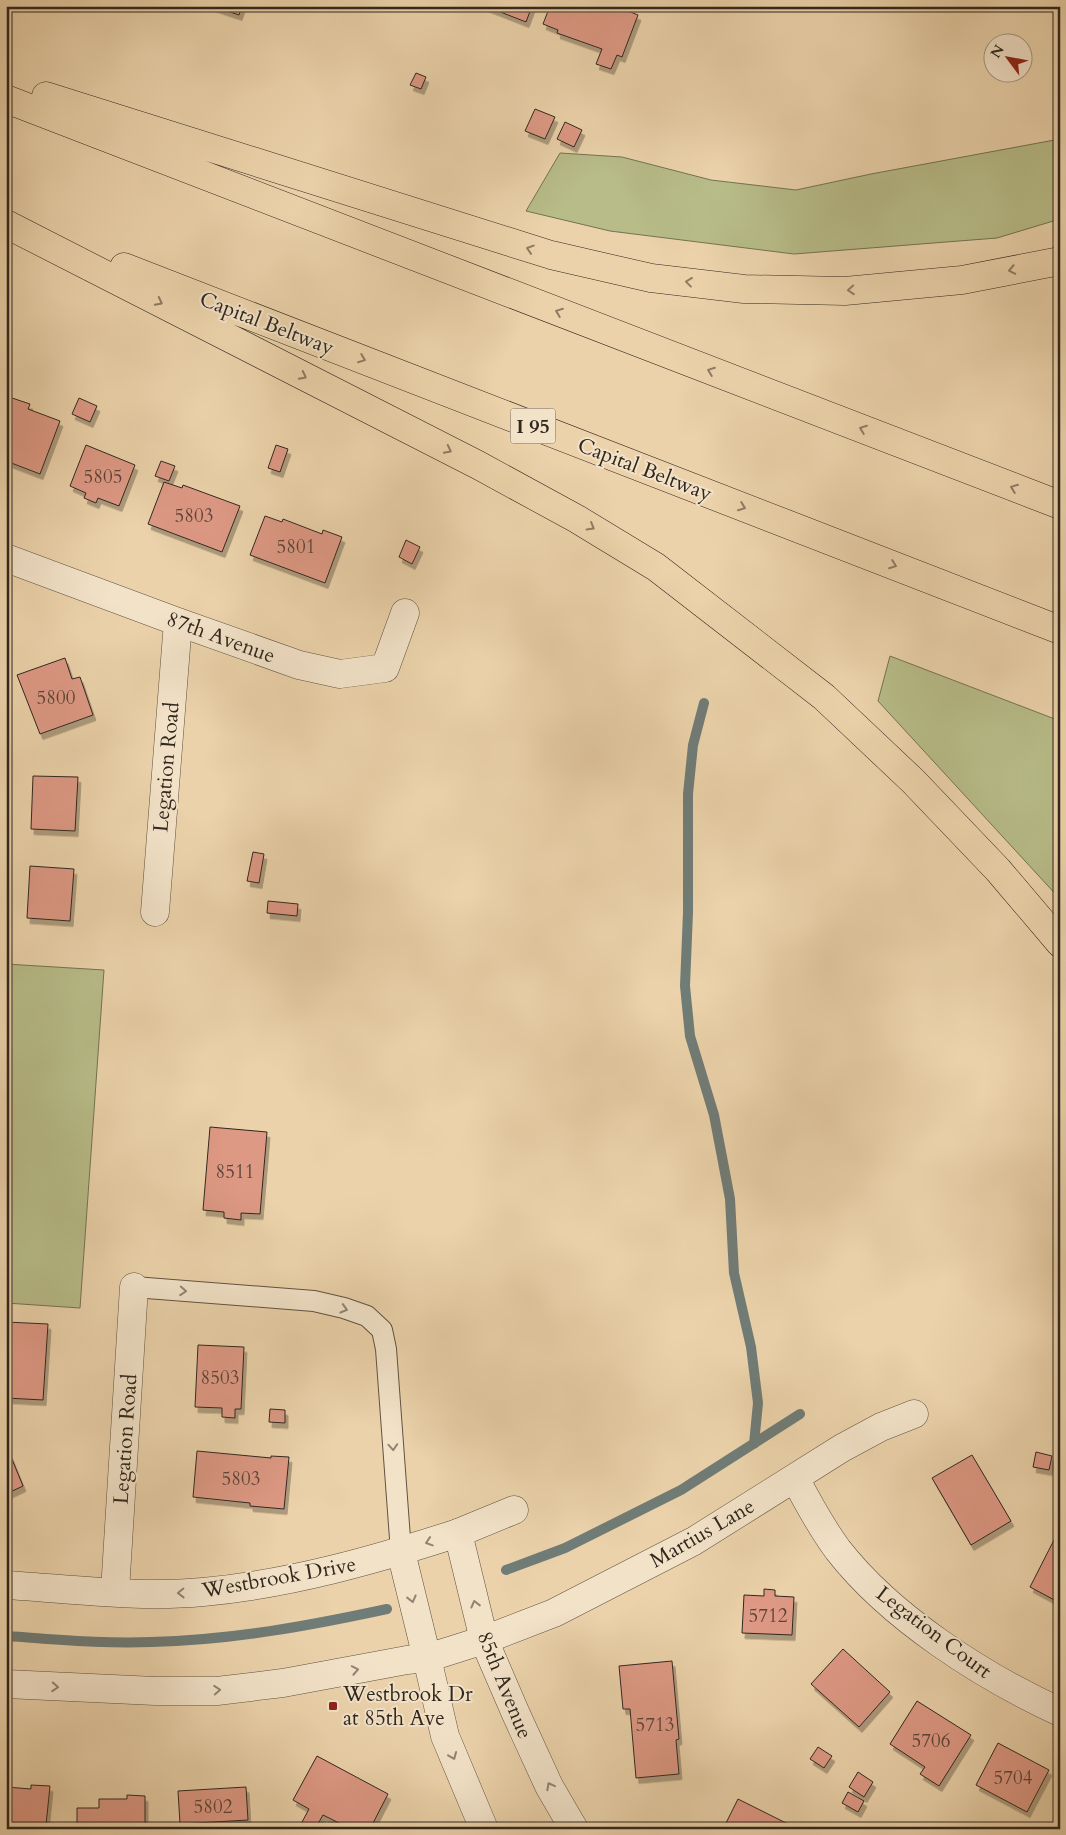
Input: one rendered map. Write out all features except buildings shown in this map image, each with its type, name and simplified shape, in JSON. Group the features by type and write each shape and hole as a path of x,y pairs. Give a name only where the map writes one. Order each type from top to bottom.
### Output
{"highway":[{"path":"6,83 551,255 651,278 744,289 845,291 962,280 1060,261"},
{"path":"6,98 1060,505"},
{"path":"6,222 478,465 577,519 656,567 824,697 914,781 998,870 1060,942"},
{"name":"Capital Beltway","path":"6,222 1060,630"}],"street":[{"name":"87th Avenue","path":"6,558 299,665 340,674 385,668 405,613"},
{"name":"Legation Road","path":"155,912 178,622"},
{"name":"Legation Road","path":"115,1592 134,1287"},
{"name":"Martius Lane","path":"484,1640 554,1613 694,1541 850,1444 882,1427 914,1414"},
{"name":"Legation Court","path":"795,1478 818,1521 839,1551 895,1609 976,1667 1060,1712"},
{"name":"Westbrook Drive","path":"6,1584 144,1593 202,1592 262,1584 321,1573 401,1552 458,1533 514,1510"},
{"name":"85th Avenue","path":"458,1533 484,1640 549,1786 574,1829"},
{"path":"401,1552 445,1736 484,1829"},
{"path":"6,1684 155,1691 217,1690 283,1683 427,1658 484,1640"}],"lane":[{"path":"134,1287 314,1301 367,1316 382,1330 386,1349 401,1552"}],"green space":[{"path":"1060,139 1060,219 997,238 794,254 610,231 526,211 560,153 622,157 711,180 796,190"},
{"path":"890,656 1060,721 1060,899 878,701"},
{"path":"6,964 104,970 80,1308 6,1303"}],"waterway":[{"path":"704,703 693,745 688,794 688,912 685,986 690,1036 714,1115 730,1199 734,1273 751,1347 758,1403 754,1444"},
{"path":"506,1570 565,1548 681,1490 800,1414"},
{"path":"6,1636 78,1641 181,1641 270,1631 387,1609"}],"place":[{"name":"Westbrook Dr at 85th Ave","path":"333,1706"}]}
